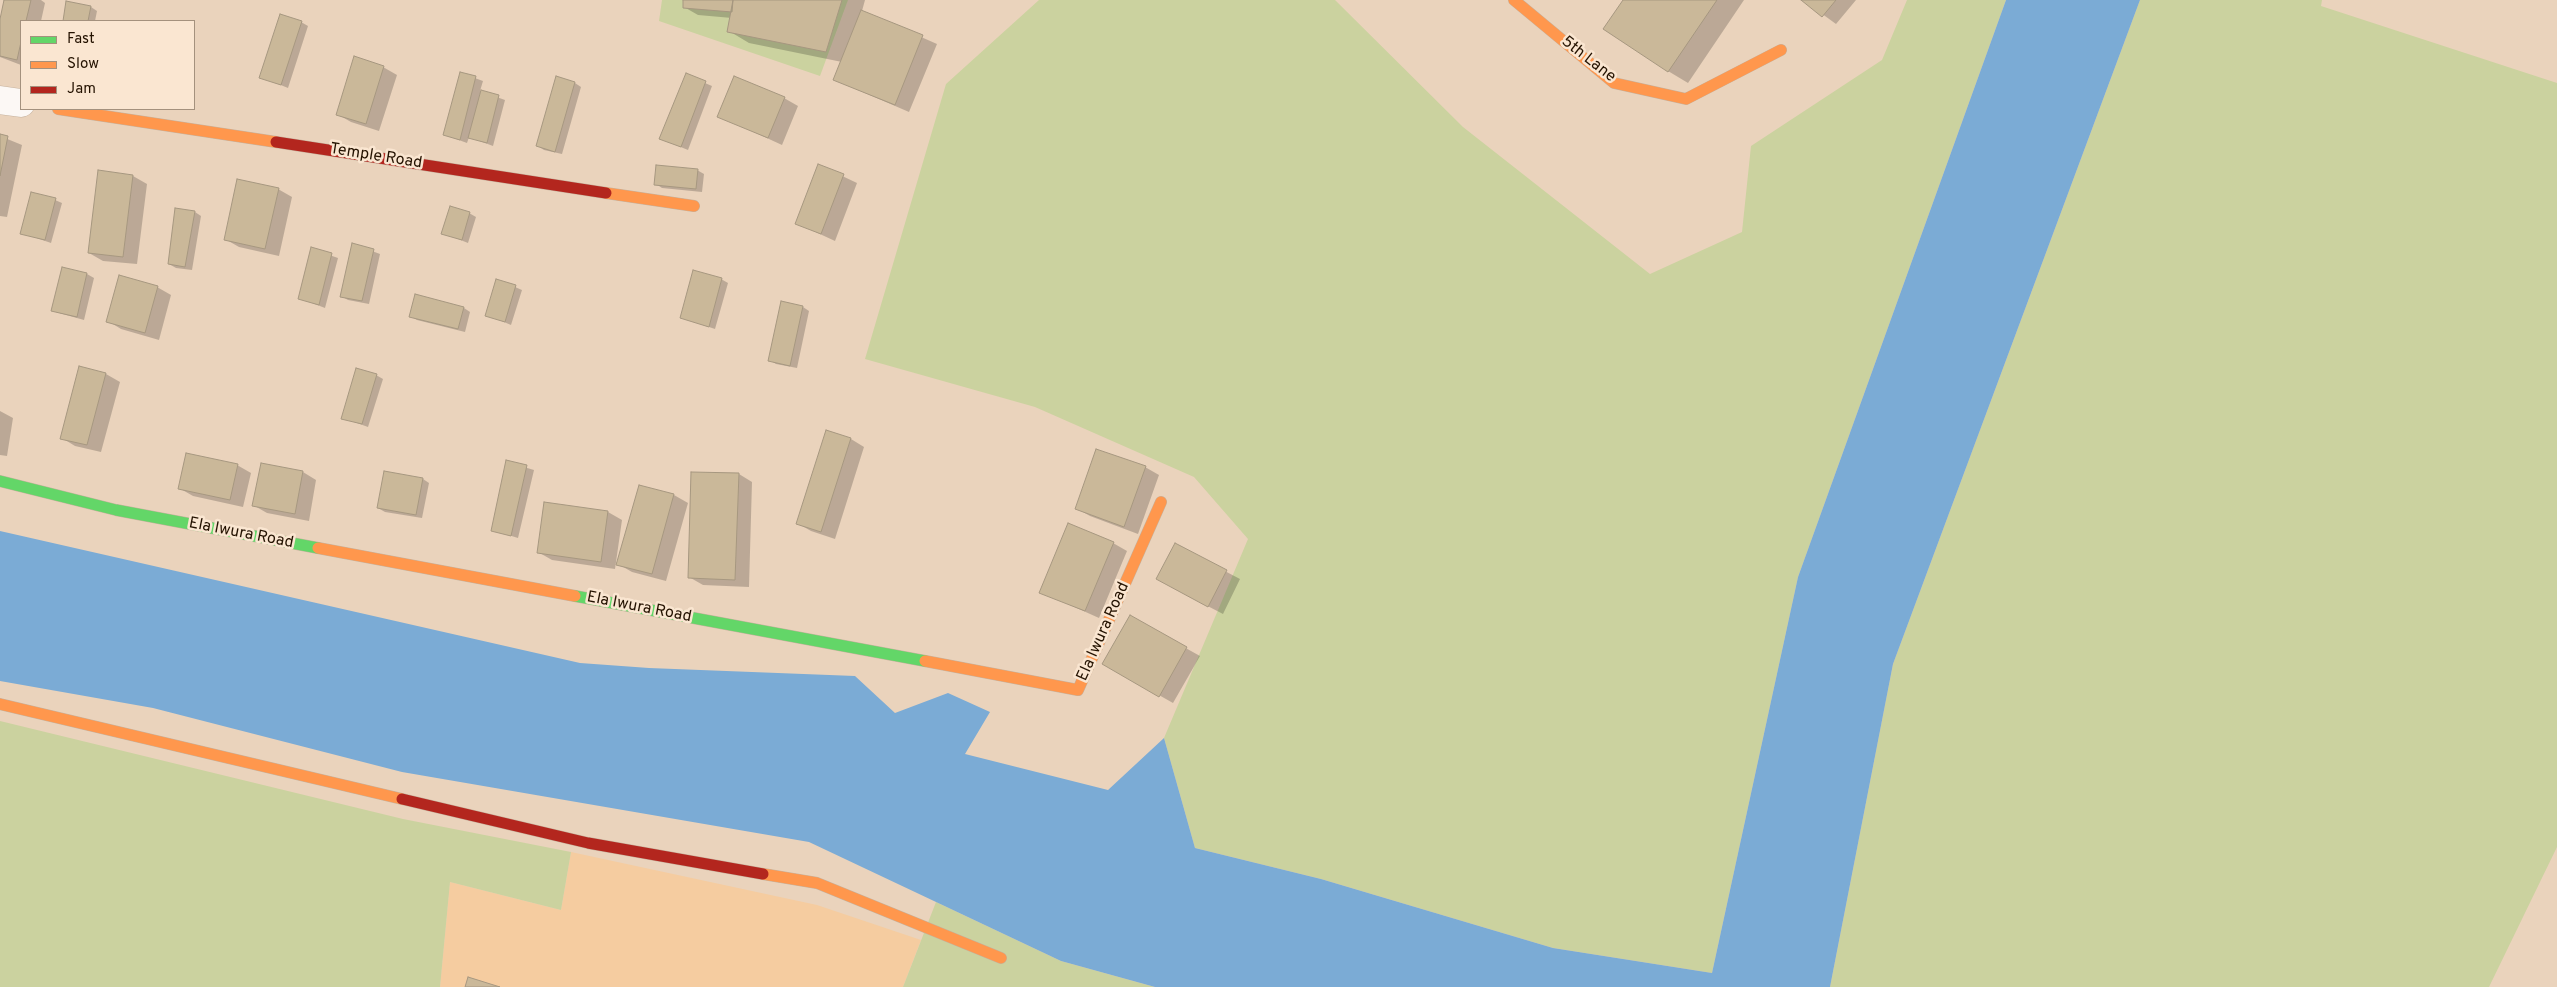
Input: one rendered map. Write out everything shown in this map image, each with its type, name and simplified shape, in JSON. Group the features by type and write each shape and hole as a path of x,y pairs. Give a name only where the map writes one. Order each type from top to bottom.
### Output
{"street":[{"name":"5th Lane","path":"1514,0 1614,83 1686,99 1782,50"},
{"path":"0,100 20,103"},
{"name":"Temple Road","path":"65,110 694,206"},
{"name":"Ela Iwura Road","path":"0,481 116,510 1078,690 1161,502"},
{"path":"0,704 588,843 817,883 1001,958"}],"shaded area":[{"path":"571,852 817,905 921,940 903,987 440,987 450,882 561,910"}],"green space":[{"path":"662,0 848,0 820,76 659,21"},
{"path":"1039,0 1335,0 1463,127 1650,274 1742,232 1751,146 1882,60 1907,0 2006,0 1798,577 1712,973 1553,948 1321,879 1195,848 1164,738 1248,539 1194,477 1035,407 865,359 946,84"},
{"path":"2140,0 2322,0 2321,6 2557,83 2557,847 2489,987 1830,987 1893,664"},
{"path":"0,721 403,819 571,852 561,910 450,882 440,987 0,987"},
{"path":"936,902 1061,961 1155,987 903,987"}],"water":[{"path":"2006,0 2140,0 1893,664 1830,987 1155,987 1061,961 809,842 402,772 153,708 0,681 0,531 580,663 649,668 855,676 895,713 948,693 990,712 965,754 1108,790 1164,738 1195,848 1321,879 1553,948 1712,973 1798,577"}],"building":[{"path":"4,0 31,0 26,20 20,20 20,46 17,60 0,56 0,19"},
{"path":"683,0 733,0 732,12 683,8"},
{"path":"733,0 842,0 826,52 727,32"},
{"path":"1623,0 1717,0 1668,72 1603,29"},
{"path":"1801,0 1836,0 1822,17"},
{"path":"66,1 91,6 88,20 63,20"},
{"path":"861,10 923,35 895,105 833,80"},
{"path":"280,14 302,21 281,85 259,78"},
{"path":"354,56 384,66 366,124 336,115"},
{"path":"460,72 476,76 460,140 443,135"},
{"path":"686,73 706,81 681,147 659,139"},
{"path":"556,76 575,82 555,152 536,146"},
{"path":"734,76 785,97 768,138 717,117"},
{"path":"481,90 499,95 487,143 468,138"},
{"path":"0,134 8,136 0,176"},
{"path":"818,164 844,174 821,234 795,224"},
{"path":"656,165 698,169 696,189 654,185"},
{"path":"98,170 133,175 123,257 88,253"},
{"path":"237,179 279,188 265,249 224,240"},
{"path":"31,192 56,198 45,240 20,234"},
{"path":"450,206 470,212 462,240 441,234"},
{"path":"175,208 195,211 185,267 168,264"},
{"path":"352,243 374,249 362,301 340,297"},
{"path":"311,247 332,253 319,305 298,299"},
{"path":"62,267 87,273 77,317 51,311"},
{"path":"693,270 722,278 709,327 680,318"},
{"path":"119,275 158,286 145,333 106,322"},
{"path":"496,279 516,285 505,322 485,316"},
{"path":"415,294 464,307 458,329 409,317"},
{"path":"781,301 803,306 790,366 768,361"},
{"path":"79,366 106,373 87,445 60,439"},
{"path":"356,368 377,374 362,424 341,419"},
{"path":"826,430 851,438 821,532 796,524"},
{"path":"1096,449 1146,466 1124,527 1075,509"},
{"path":"186,453 238,464 230,500 178,489"},
{"path":"506,460 527,465 511,536 491,531"},
{"path":"261,463 303,471 295,514 252,506"},
{"path":"384,471 423,478 416,515 377,508"},
{"path":"691,472 739,473 735,580 688,578"},
{"path":"639,485 674,494 652,574 616,565"},
{"path":"544,502 608,511 601,562 537,553"},
{"path":"1068,523 1114,542 1085,611 1039,593"},
{"path":"1175,543 1227,570 1208,607 1156,579"},
{"path":"1130,615 1187,647 1159,697 1102,664"},
{"path":"468,977 500,987 465,987"}],"traffic: fast":[{"path":"0,481 116,510 318,548"},
{"path":"575,596 925,661"}],"traffic: slow":[{"path":"1514,0 1614,83 1686,99 1781,50"},
{"path":"65,110 276,142"},
{"path":"606,193 694,206"},
{"path":"925,661 1078,690 1161,502"},
{"path":"318,548 575,596"},
{"path":"0,704 402,799"},
{"path":"763,874 817,883 1001,958"}],"traffic: jam":[{"path":"276,142 606,193"},
{"path":"402,799 588,843 763,874"}]}
